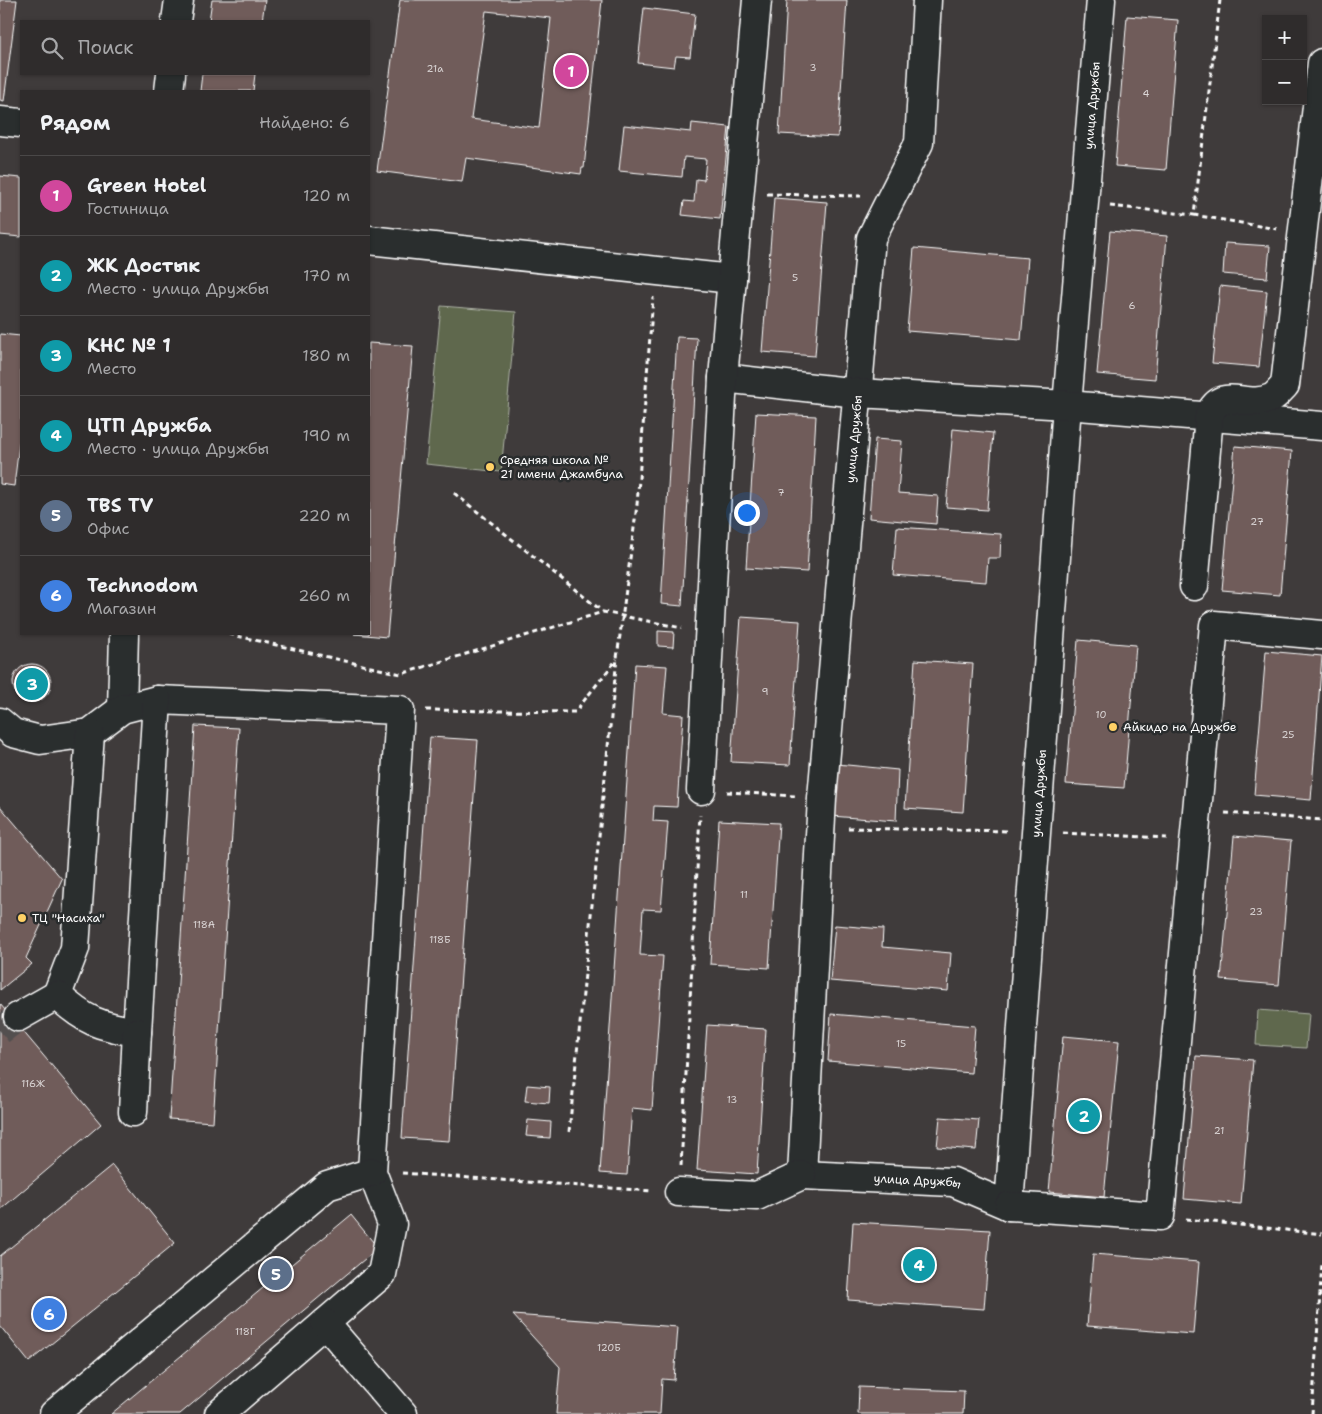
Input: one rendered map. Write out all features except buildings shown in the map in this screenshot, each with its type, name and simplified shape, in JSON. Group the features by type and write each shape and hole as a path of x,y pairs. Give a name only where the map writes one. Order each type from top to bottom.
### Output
{"street":[{"path":"176,20 179,0"},
{"path":"701,790 722,378 758,0"},
{"name":"улица Дружбы","path":"927,0 919,144 871,238 822,798 802,1175 953,1182 1010,1206 1067,405 1102,0"},
{"path":"1194,586 1209,416 1214,405 1222,399 1258,402 1272,398 1285,385 1322,63"},
{"path":"169,90 171,75"},
{"path":"0,120 20,123"},
{"path":"370,240 732,279"},
{"path":"722,378 858,393 1067,405 1322,426"},
{"path":"1010,1206 1160,1216 1214,625 1322,635"},
{"path":"122,709 124,635"},
{"path":"133,1112 157,700"},
{"path":"0,722 13,733 40,740 90,732 122,709 157,700 400,710 372,1172 392,1224 382,1274 219,1414"},
{"path":"18,1017 57,995 75,948 90,732"},
{"path":"57,995 77,1013 104,1027 137,1032"},
{"path":"54,1414 327,1186 372,1172"},
{"path":"680,1192 757,1196 802,1175"},
{"path":"325,1323 403,1414"}],"path":[{"path":"1194,215 1220,0"},
{"path":"739,193 891,197"},
{"path":"1084,203 1194,215 1302,233"},
{"path":"569,1132 617,658 637,505 655,271"},
{"path":"454,493 603,612 710,634"},
{"path":"233,635 401,674 603,612"},
{"path":"400,710 575,712 617,658"},
{"path":"372,1172 680,1192 701,790 822,798"},
{"path":"1197,810 1322,820"},
{"path":"1160,1216 1322,1234"},
{"path":"1312,1414 1322,1264"}],"green space":[{"path":"441,306 516,312 501,472 426,464"},
{"path":"1258,1010 1309,1014 1306,1048 1256,1045"}],"tunnel":[{"path":"0,1031 18,1017"}],"place":[{"name":"Green Hotel","path":"571,71"},
{"name":"Средняя школа № 21 имени Джамбула","path":"490,467"},
{"name":"КНС № 1","path":"32,684"},
{"name":"Айкидо на Дружбе","path":"1113,727"},
{"name":"ТЦ \"Насиха\"","path":"22,918"},
{"name":"ЖК Достык","path":"1084,1116"},
{"name":"ЦТП Дружба","path":"919,1265"},
{"name":"TBS TV","path":"276,1274"},
{"name":"Technodom","path":"49,1314"}]}
